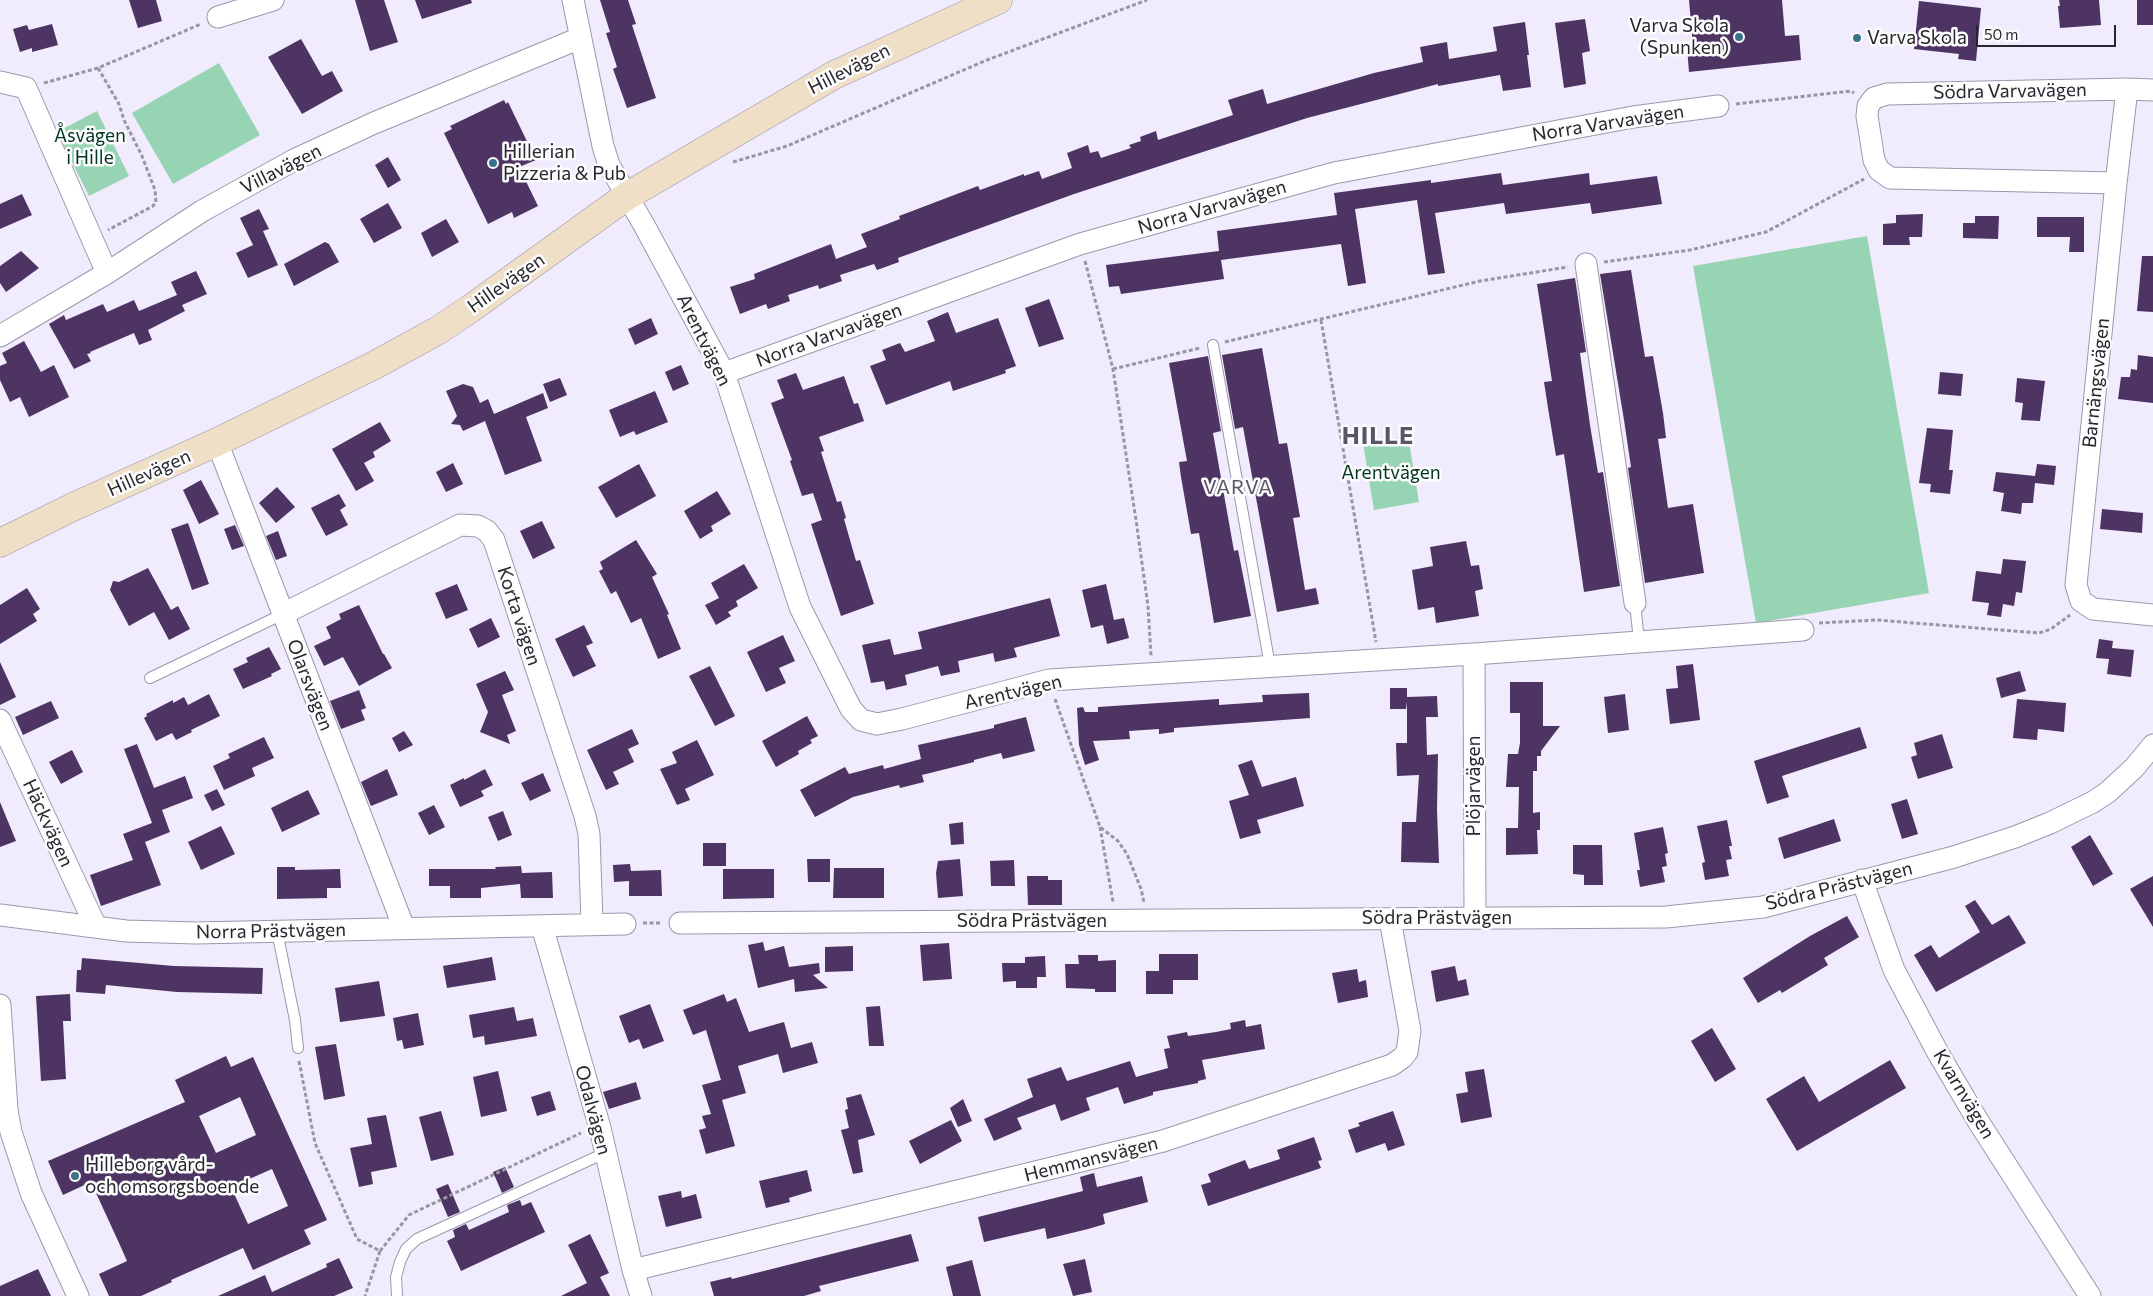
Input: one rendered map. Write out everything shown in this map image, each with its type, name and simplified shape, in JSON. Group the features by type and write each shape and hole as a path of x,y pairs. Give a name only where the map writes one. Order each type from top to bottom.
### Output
{"street":[{"path":"218,17 272,0"},
{"path":"573,0 603,146 610,165 627,196"},
{"name":"Hillevägen","path":"0,542 217,442 373,366 437,331 470,309 627,196 834,74 998,0"},
{"name":"Villavägen","path":"0,336 107,273 202,211 294,160 374,123 580,38"},
{"path":"0,82 26,88 107,273"},
{"name":"Barnängsvägen","path":"2083,603 2078,596 2076,586 2127,89"},
{"name":"Södra Varvavägen","path":"1869,103 1878,96 1887,94 2153,90"},
{"path":"1869,103 1867,116 1873,155 1880,170 1886,176 1894,179 2116,183"},
{"name":"Norra Varvavägen","path":"724,373 1080,244 1359,167 1633,117 1718,106"},
{"name":"Arentvägen","path":"627,196 724,373 800,607 851,709 856,715 869,723 885,722 1049,680 1474,654 1803,630"},
{"path":"1586,264 1635,603"},
{"name":"Olarsvägen","path":"217,442 404,928"},
{"name":"Korta vägen","path":"283,614 460,525 468,524 487,531 494,540 585,816 589,834 592,924"},
{"path":"2083,603 2093,609 2153,615"},
{"name":"Plöjarvägen","path":"1474,654 1475,918"},
{"name":"Häckvägen","path":"0,720 96,927"},
{"name":"Södra Prästvägen","path":"680,923 1666,917 1763,907 1981,848 2016,837 2058,820 2108,792 2134,768 2153,744"},
{"name":"Kvarnvägen","path":"1862,880 1894,970 1938,1052 1978,1120 2090,1296"},
{"name":"Norra Prästvägen","path":"0,915 126,931 196,933 542,926"},
{"name":"Hemmansvägen","path":"633,1270 1163,1141 1392,1065 1407,1052 1410,1031 1390,919"},
{"path":"542,926 625,924"},
{"name":"Odalvägen","path":"542,926 600,1128 633,1270 641,1296"},
{"path":"0,1005 1,1048 7,1110 17,1153 31,1193 78,1296"}],"lane":[{"path":"1213,345 1270,666"},
{"path":"1635,603 1639,641"},
{"path":"150,678 283,614"},
{"path":"277,931 295,1020 298,1048"},
{"path":"397,1296 396,1277 400,1262 406,1249 418,1239 605,1153"}],"path":[{"path":"26,88 98,68 218,17"},
{"path":"91,238 139,215 156,202 155,190 142,156 124,120 119,104 98,68"},
{"path":"1718,106 1851,90 1869,103"},
{"path":"1113,369 1480,281 1690,250 1766,232 1880,170"},
{"path":"1080,244 1113,369 1148,606 1152,673"},
{"path":"1321,320 1379,660"},
{"path":"1803,630 1803,624 1877,620 2039,633 2051,629 2065,620 2083,603"},
{"path":"1049,680 1100,827 1116,920"},
{"path":"1100,827 1118,841 1127,854 1142,889 1146,920"},
{"path":"625,924 680,923"},
{"path":"298,1048 300,1076 315,1143 357,1239 380,1251"},
{"path":"365,1296 380,1251 409,1215 576,1135 600,1128"}],"green space":[{"path":"219,63 260,135 173,184 132,113"},
{"name":"Åsvägen i Hille","path":"97,111 129,176 89,196 57,132"},
{"path":"1867,236 1929,593 1756,623 1693,266"},
{"name":"Arentvägen","path":"1408,436 1419,502 1374,510 1363,443"}],"building":[{"path":"129,0 156,0 162,21 138,28"},
{"path":"355,0 384,0 398,42 370,51"},
{"path":"415,0 471,0 472,3 422,19"},
{"path":"600,0 628,0 636,24 632,25 656,98 627,108 613,69 617,67 606,33 610,32"},
{"name":"Varva Skola (Spunken)","path":"1689,0 1782,0 1785,36 1799,35 1801,60 1689,72 1687,47 1693,46"},
{"path":"2059,0 2099,0 2101,25 2060,28"},
{"path":"2137,0 2153,0 2153,25 2137,25"},
{"path":"1919,1 1981,8 1976,61 1958,59 1959,54 1914,49"},
{"path":"1585,19 1590,51 1582,53 1586,84 1564,88 1555,23"},
{"path":"1525,22 1531,87 1503,91 1500,75 1438,86 1438,84 1307,118 1074,194 898,258 899,262 877,270 874,264 840,275 842,281 819,289 818,285 788,295 790,301 768,309 766,304 740,314 730,287 755,279 754,274 831,244 836,259 867,247 861,234 900,219 899,216 978,186 980,190 1024,174 1024,176 1039,171 1042,179 1072,168 1067,153 1088,145 1090,153 1098,151 1101,158 1131,148 1129,145 1141,141 1140,137 1156,131 1158,140 1233,115 1228,100 1263,89 1267,104 1374,73 1423,62 1420,47 1447,42 1449,59 1497,51 1493,27"},
{"path":"52,24 58,45 32,52 32,48 20,52 13,29 27,25 29,30"},
{"path":"301,39 322,76 332,71 343,91 302,114 268,57"},
{"name":"Hillerian Pizzeria & Pub","path":"504,100 506,104 508,102 536,160 519,167 538,206 514,218 512,212 488,224 444,133 452,129 450,126"},
{"path":"388,157 401,180 388,188 375,165"},
{"path":"1501,173 1503,185 1589,173 1590,185 1657,176 1662,204 1592,214 1590,203 1506,214 1504,203 1435,213 1445,273 1428,275 1417,200 1355,209 1366,283 1348,286 1341,244 1221,260 1224,279 1121,294 1119,286 1109,287 1106,265 1219,251 1217,231 1337,215 1334,193 1431,180 1431,183"},
{"path":"22,194 32,215 0,229 0,204"},
{"path":"388,203 402,228 374,243 360,219"},
{"path":"259,209 269,229 263,231 278,265 248,278 236,253 253,245 240,218"},
{"path":"1923,214 1922,237 1909,237 1910,245 1883,245 1883,224 1896,223 1896,215"},
{"path":"1975,216 1999,216 1998,239 1963,238 1963,223 1975,223"},
{"path":"2037,217 2084,217 2084,252 2069,252 2070,237 2037,237"},
{"path":"446,219 459,242 432,257 421,233"},
{"path":"325,242 329,244 339,262 294,286 284,264"},
{"path":"21,251 39,268 6,292 0,283 0,266"},
{"path":"2142,256 2153,256 2153,312 2137,311"},
{"path":"1631,270 1645,357 1653,356 1663,413 1666,438 1658,439 1668,508 1693,504 1704,573 1645,583 1628,468 1631,467 1600,274"},
{"path":"196,271 207,294 182,305 185,311 148,330 152,340 139,345 134,333 90,352 87,354 91,361 74,369 49,324 64,315 66,320 103,304 107,312 134,300 139,311 177,295 171,282"},
{"path":"1575,278 1586,352 1580,353 1590,425 1598,473 1603,472 1620,586 1584,592 1564,454 1556,456 1544,382 1552,381 1537,284"},
{"path":"1049,299 1064,339 1039,347 1025,308"},
{"path":"948,312 956,333 998,318 1016,366 1005,370 1006,373 953,391 950,381 886,405 870,366 886,360 882,350 900,343 905,352 935,341 927,321"},
{"path":"651,318 658,334 635,345 628,329"},
{"path":"24,341 41,372 54,365 69,397 29,417 20,397 10,402 0,380 0,366 7,363 2,353"},
{"path":"1262,348 1279,444 1287,443 1300,517 1293,518 1305,590 1316,588 1319,604 1277,612 1243,427 1235,429 1222,355"},
{"path":"2138,355 2153,357 2153,403 2118,399 2121,377 2130,377 2131,369 2137,370"},
{"path":"1208,356 1221,431 1213,433 1234,551 1238,550 1251,616 1214,623 1199,533 1191,534 1181,477 1179,462 1187,461 1169,363"},
{"path":"681,365 689,384 673,391 665,372"},
{"path":"1940,372 1963,374 1961,396 1938,394"},
{"path":"796,373 803,390 844,376 854,404 858,403 864,421 819,437 824,451 821,452 837,502 841,501 856,561 860,560 874,604 841,616 811,524 822,520 813,493 802,496 790,461 792,460 771,403 784,398 777,380"},
{"path":"560,378 567,395 550,402 543,384"},
{"path":"2017,378 2045,381 2040,421 2021,420 2023,403 2015,402"},
{"path":"463,384 473,387 480,403 488,399 494,414 543,393 548,408 526,417 542,461 505,475 485,421 463,431 460,425 451,424 457,416 446,391"},
{"path":"655,391 668,422 636,435 634,431 620,437 609,410"},
{"path":"380,422 391,441 373,452 375,457 364,463 374,481 356,491 332,449"},
{"path":"1927,428 1953,430 1949,470 1953,470 1950,494 1930,492 1931,484 1919,483"},
{"path":"453,463 463,484 446,492 436,472"},
{"path":"639,464 656,496 616,518 598,487"},
{"path":"2037,464 2056,466 2054,485 2035,483 2033,503 2022,503 2021,514 2001,511 2004,493 1993,491 1996,472 2035,476"},
{"path":"201,480 219,514 199,524 183,490"},
{"path":"277,487 295,507 276,523 259,503"},
{"path":"717,491 731,514 711,526 713,531 700,539 684,511"},
{"path":"339,494 346,506 340,510 348,525 326,536 311,508"},
{"path":"2102,509 2143,513 2142,533 2100,529"},
{"path":"542,521 555,548 533,559 520,531"},
{"path":"188,523 209,584 192,590 171,529"},
{"path":"235,525 244,546 232,550 224,529"},
{"path":"278,531 287,556 276,560 266,536"},
{"path":"636,540 657,574 652,577 669,614 667,615 681,649 658,659 641,618 631,623 616,591 611,594 599,571 603,569 600,562"},
{"path":"1466,541 1471,566 1479,565 1483,589 1475,591 1479,616 1436,623 1434,607 1418,610 1412,570 1433,566 1430,547"},
{"path":"2003,559 2026,561 2022,593 2016,592 2014,606 2003,604 2001,617 1987,615 1989,603 1972,601 1976,571 2001,574"},
{"path":"744,564 758,588 736,601 738,606 728,612 731,616 716,625 705,605 719,598 711,583"},
{"path":"148,568 171,610 178,606 190,629 169,640 154,612 129,626 110,590 113,581 119,582"},
{"path":"457,584 468,610 446,619 435,593"},
{"path":"1106,584 1114,620 1124,618 1129,638 1107,644 1103,625 1091,628 1082,590"},
{"path":"27,588 40,609 33,614 37,621 0,644 0,605"},
{"path":"1050,598 1060,636 1014,648 1017,657 995,662 993,653 958,661 960,672 941,676 938,666 905,675 907,685 886,690 884,681 871,683 862,645 890,639 894,655 922,649 918,632"},
{"path":"359,605 392,668 359,686 343,657 324,666 314,646 331,638 326,627 341,619 339,614"},
{"path":"491,618 500,637 478,648 469,629"},
{"path":"584,625 593,643 586,646 596,666 573,677 555,639"},
{"path":"783,635 795,661 779,668 786,683 766,692 747,652"},
{"path":"2099,639 2113,641 2112,648 2134,650 2131,677 2107,674 2109,659 2096,658"},
{"path":"269,647 281,669 271,674 272,676 243,689 233,669 248,662 246,658"},
{"path":"0,662 16,697 0,705"},
{"path":"1693,664 1700,720 1670,724 1666,689 1678,688 1676,666"},
{"path":"710,666 735,716 715,726 689,676"},
{"path":"505,671 514,690 502,695 516,731 507,735 510,744 480,732 488,712 476,684"},
{"path":"2020,671 2026,691 2001,698 1996,678"},
{"path":"1510,682 1543,682 1543,726 1560,726 1541,751 1541,756 1537,756 1537,771 1533,771 1533,813 1540,812 1540,830 1537,830 1538,854 1506,855 1506,828 1518,828 1519,787 1506,787 1508,754 1518,754 1520,743 1520,713 1510,713"},
{"path":"1390,688 1407,688 1407,697 1437,696 1438,717 1426,717 1427,755 1438,754 1437,810 1439,863 1401,862 1402,822 1416,822 1419,775 1397,776 1396,743 1407,743 1407,702 1406,709 1390,709"},
{"path":"359,690 366,708 361,710 365,720 341,729 330,701"},
{"path":"1309,693 1310,718 1174,728 1174,732 1159,734 1159,729 1129,731 1130,739 1093,741 1099,760 1085,765 1079,745 1077,708 1083,707 1085,712 1098,712 1098,707 1219,699 1219,705 1263,702 1262,695"},
{"path":"209,694 220,716 191,730 192,732 176,740 172,733 156,741 144,718 147,716 146,714 173,700 173,703 184,697 188,705"},
{"path":"1625,694 1629,730 1608,733 1604,697"},
{"path":"2017,699 2066,703 2064,732 2038,729 2037,740 2013,738"},
{"path":"51,701 59,718 23,735 15,717"},
{"path":"807,716 818,736 810,740 812,743 798,751 799,754 776,767 762,741"},
{"path":"1026,717 1035,751 1003,759 1001,753 922,775 924,782 900,788 899,785 853,797 815,817 800,790 845,767 849,774 883,765 884,769 921,759 918,745 994,728 994,725"},
{"path":"1860,727 1867,748 1782,776 1789,797 1767,804 1754,761"},
{"path":"632,729 639,744 628,749 634,762 613,772 619,784 606,790 587,750"},
{"path":"404,731 413,745 399,752 392,738"},
{"path":"1942,734 1953,768 1918,779 1911,757 1917,755 1914,743"},
{"path":"264,737 274,758 252,768 255,776 224,790 213,766 230,758 228,754"},
{"path":"697,740 714,775 685,789 690,800 677,805 660,769 677,763 672,752"},
{"path":"137,744 154,788 185,776 193,798 162,810 170,832 145,842 161,885 101,906 90,875 133,860 123,834 152,823 124,749"},
{"path":"72,750 83,772 61,784 49,762"},
{"path":"1252,760 1262,787 1296,777 1304,806 1257,820 1261,833 1240,839 1229,801 1249,795 1238,765"},
{"path":"387,769 398,795 371,806 361,782"},
{"path":"485,769 493,785 481,791 484,796 460,807 450,785"},
{"path":"543,773 551,791 530,801 521,783"},
{"path":"217,789 225,805 212,811 204,795"},
{"path":"308,790 320,814 282,832 271,808"},
{"path":"1907,799 1918,834 1902,839 1891,804"},
{"path":"0,802 16,841 0,847"},
{"path":"434,805 445,827 429,835 418,813"},
{"path":"503,811 512,835 498,841 488,817"},
{"path":"1834,819 1841,841 1784,859 1778,838"},
{"path":"1727,820 1732,846 1729,846 1732,859 1726,860 1729,876 1705,880 1702,863 1705,862 1697,826"},
{"path":"963,822 964,844 951,845 949,824"},
{"path":"221,826 235,854 201,870 188,842"},
{"path":"1663,827 1668,853 1665,854 1667,866 1662,867 1665,882 1640,887 1637,870 1640,870 1634,833"},
{"path":"2090,835 2113,874 2093,886 2071,847"},
{"path":"703,843 726,843 726,866 703,866"},
{"path":"1573,845 1602,845 1603,885 1584,885 1584,875 1573,874"},
{"path":"807,859 830,859 830,882 808,882"},
{"path":"960,859 963,896 938,898 936,873 938,861"},
{"path":"1014,860 1015,886 991,886 990,861"},
{"path":"630,864 631,871 661,870 662,896 629,896 629,881 614,882 613,865"},
{"path":"521,866 522,873 552,872 553,898 521,898 520,884 481,888 481,898 450,898 450,886 429,886 429,869 496,869 495,867"},
{"path":"277,867 295,867 295,870 340,869 341,888 327,888 327,898 277,899"},
{"path":"834,868 884,868 884,898 833,898"},
{"path":"723,869 774,869 774,898 723,899"},
{"path":"1027,876 1048,876 1048,880 1062,880 1062,905 1028,905"},
{"path":"2153,876 2153,927 2130,889"},
{"path":"1975,900 1992,925 2009,915 2026,943 1936,992 1914,955 1931,945 1939,958 1980,932 1965,906"},
{"path":"1847,916 1859,937 1824,958 1828,965 1782,993 1780,990 1758,1003 1743,978 1810,936"},
{"path":"763,942 765,951 784,946 789,967 819,963 820,973 813,975 828,988 795,992 794,979 758,988 748,945"},
{"path":"949,943 952,979 923,981 920,945"},
{"path":"853,946 853,971 825,972 825,947"},
{"path":"1159,954 1198,954 1198,980 1173,980 1173,994 1146,994 1146,971 1159,971"},
{"path":"1078,955 1098,955 1098,961 1116,960 1116,992 1095,992 1095,989 1066,988 1065,964 1079,964"},
{"path":"1045,956 1046,977 1037,977 1037,988 1016,988 1016,981 1003,982 1002,963 1025,963 1025,957"},
{"path":"492,957 496,980 447,988 443,966"},
{"path":"82,958 174,966 263,968 262,994 177,992 106,985 105,994 76,992 77,970 81,970"},
{"path":"1455,966 1458,981 1466,979 1469,995 1436,1002 1431,971"},
{"path":"1357,969 1359,982 1366,980 1368,997 1338,1003 1332,973"},
{"path":"379,981 385,1016 340,1022 335,988"},
{"path":"70,994 71,1021 63,1021 66,1079 41,1081 36,996"},
{"path":"724,994 727,1002 736,998 749,1032 784,1022 791,1048 812,1042 818,1063 783,1073 778,1054 738,1066 746,1093 722,1100 735,1146 706,1154 699,1130 706,1128 702,1116 711,1114 702,1085 721,1080 706,1030 693,1035 683,1010"},
{"path":"650,1004 664,1041 643,1049 639,1039 629,1043 619,1016"},
{"path":"880,1006 884,1046 869,1046 866,1007"},
{"path":"514,1007 517,1021 533,1018 537,1036 485,1045 484,1036 473,1038 469,1015"},
{"path":"418,1013 424,1045 404,1049 402,1040 397,1041 393,1018"},
{"path":"1245,1020 1246,1027 1261,1024 1265,1049 1202,1060 1206,1079 1198,1081 1198,1083 1153,1092 1153,1095 1124,1104 1118,1087 1086,1098 1090,1110 1061,1121 1055,1104 1017,1118 1022,1129 994,1141 984,1119 1033,1097 1027,1079 1061,1067 1067,1081 1130,1061 1136,1077 1168,1068 1164,1049 1170,1048 1167,1036 1187,1032 1188,1036 1231,1029 1230,1023"},
{"path":"1712,1028 1736,1069 1715,1082 1691,1041"},
{"path":"336,1044 345,1096 324,1100 315,1047"},
{"name":"Hilleborg vård- och omsorgsboende","path":"226,1056 231,1067 253,1057 327,1220 304,1230 311,1244 253,1270 243,1248 171,1280 172,1282 141,1296 109,1296 99,1274 127,1261 119,1243 91,1182 63,1195 48,1161 185,1102 175,1080","holes":["240,1097 256,1135 216,1153 199,1116","272,1169 288,1206 248,1224 231,1187"]},
{"path":"1890,1060 1906,1088 1797,1151 1766,1099 1804,1076 1819,1102"},
{"path":"1484,1069 1492,1117 1461,1123 1456,1094 1468,1092 1465,1072"},
{"path":"498,1071 507,1111 481,1117 473,1077"},
{"path":"636,1082 641,1099 609,1109 603,1092"},
{"path":"550,1091 556,1110 537,1116 531,1097"},
{"path":"861,1094 875,1135 858,1140 863,1172 853,1174 841,1130 849,1128 845,1110 848,1109 846,1098"},
{"path":"963,1099 972,1121 958,1127 950,1108"},
{"path":"441,1111 454,1155 431,1161 419,1117"},
{"path":"1393,1111 1405,1145 1388,1151 1385,1143 1356,1153 1348,1130 1360,1126 1358,1123"},
{"path":"386,1115 397,1167 371,1172 373,1184 359,1187 350,1148 372,1144 367,1118"},
{"path":"951,1120 962,1141 920,1164 909,1141"},
{"path":"1314,1137 1322,1160 1318,1161 1321,1168 1208,1206 1201,1185 1211,1182 1208,1174 1245,1160 1249,1169 1280,1159 1277,1150"},
{"path":"505,1167 514,1187 502,1193 493,1172"},
{"path":"807,1170 812,1191 789,1198 790,1202 766,1208 759,1181"},
{"path":"1094,1173 1097,1187 1142,1176 1148,1202 1103,1214 1105,1224 1047,1239 1045,1228 984,1242 978,1217 1083,1191 1080,1177"},
{"path":"448,1184 460,1212 448,1217 436,1189"},
{"path":"681,1191 682,1198 696,1194 702,1218 666,1227 658,1196"},
{"path":"520,1200 522,1206 531,1202 545,1232 461,1271 447,1241 455,1237 453,1230 466,1224 469,1230 509,1212 507,1205"},
{"path":"590,1234 609,1273 600,1277 610,1296 561,1296 587,1283 568,1245"},
{"path":"911,1234 919,1261 819,1286 821,1291 804,1296 714,1296 710,1282 731,1277 732,1279"},
{"path":"339,1258 353,1288 334,1296 218,1296 265,1275 272,1292 327,1267 326,1264"},
{"path":"1085,1259 1092,1292 1073,1296 1063,1264"},
{"path":"972,1260 981,1296 953,1296 946,1267"},
{"path":"38,1269 51,1296 0,1296 0,1286"}],"place":[{"name":"Varva Skola (Spunken)","path":"1739,37"},
{"name":"Varva Skola","path":"1857,38"},
{"name":"Hillerian Pizzeria & Pub","path":"493,163"},
{"name":"Hilleborg vård- och omsorgsboende","path":"75,1176"}],"district":[{"name":"HILLE","path":"1378,436"},
{"name":"VARVA","path":"1238,487"}]}
